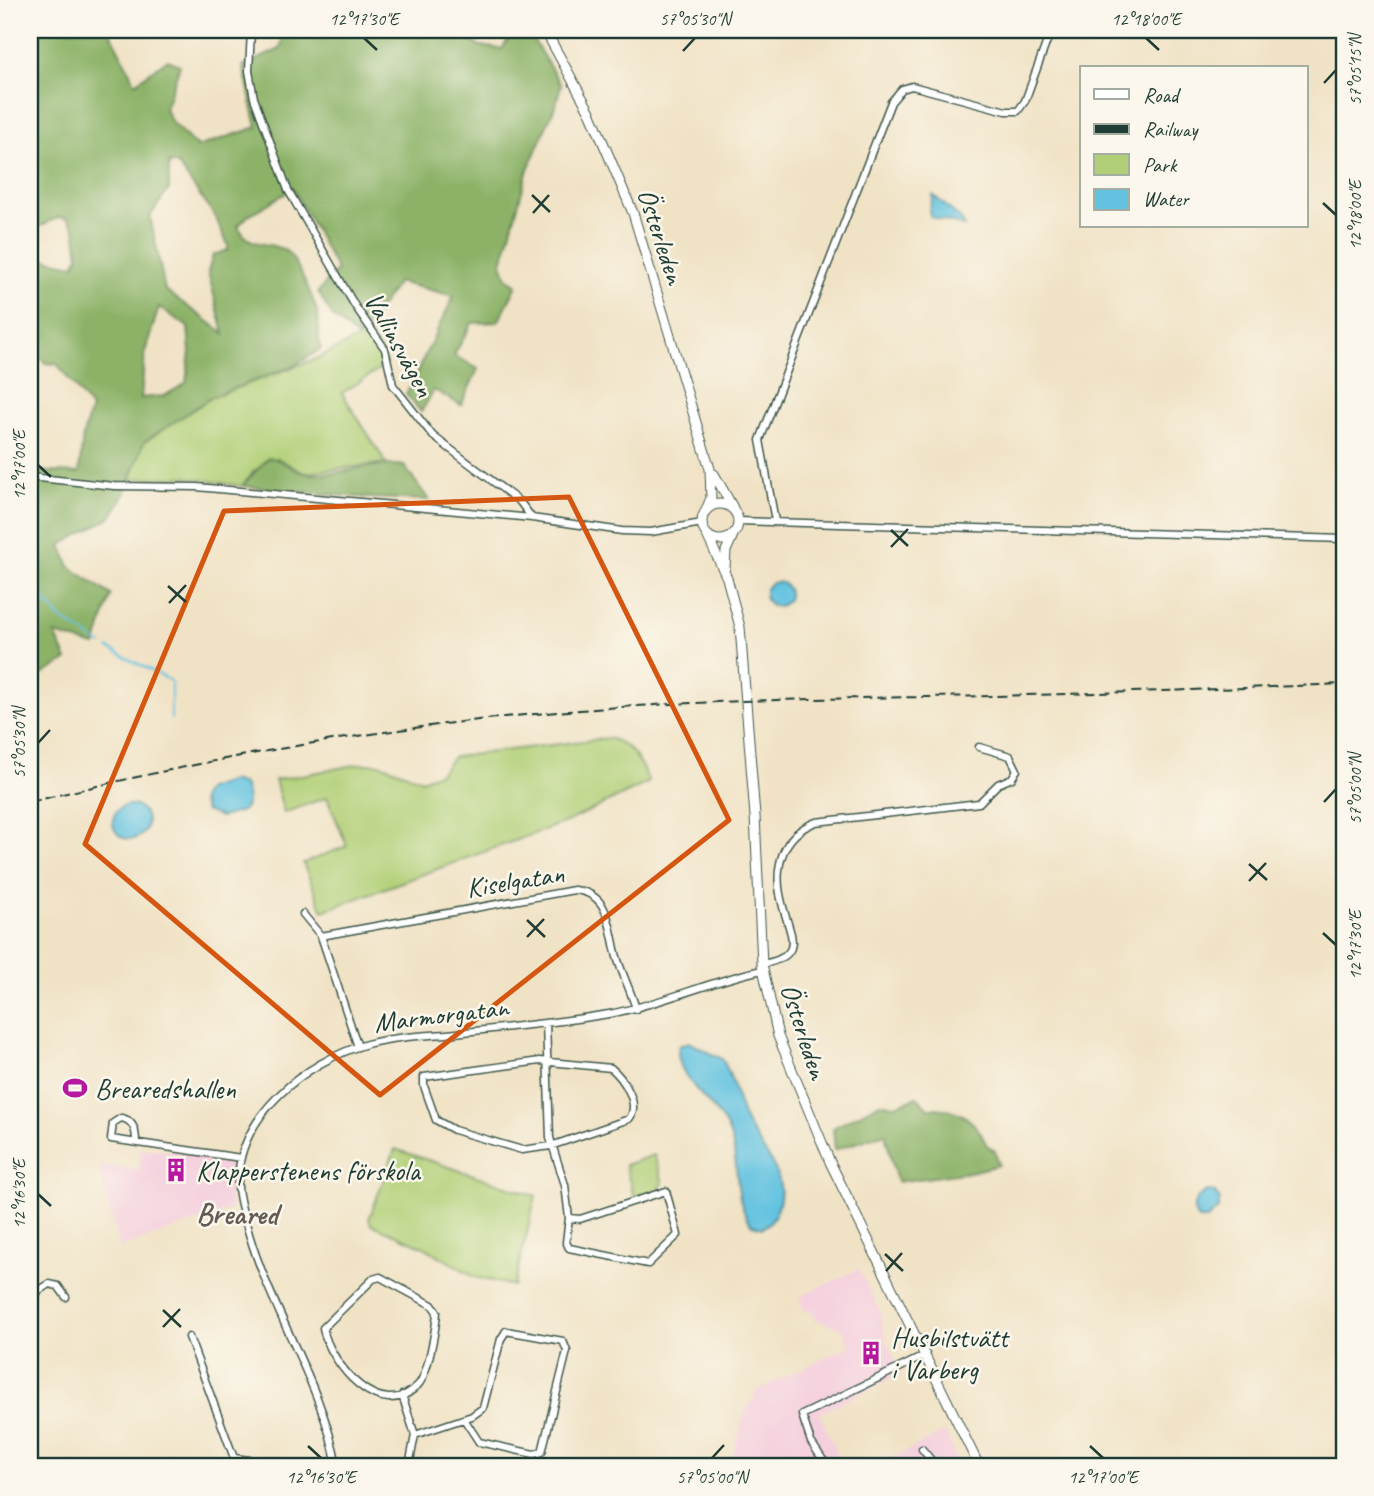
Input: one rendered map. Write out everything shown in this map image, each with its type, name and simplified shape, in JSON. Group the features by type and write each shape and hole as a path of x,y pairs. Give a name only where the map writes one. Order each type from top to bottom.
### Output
{"main road":[{"name":"Österleden","path":"545,30 591,114 633,213 710,467 713,481 702,523 726,573"},
{"name":"Österleden","path":"710,467 738,521 725,554 726,573 740,627 745,668 762,967 785,1057 830,1161 979,1466"},
{"path":"706,510 722,503 734,510"},
{"path":"707,535 719,540 733,534"}],"street":[{"name":"Vallinsvägen","path":"251,30 249,71 254,98 288,190 355,306 385,349 393,385 433,436 520,502 532,518"},
{"path":"775,520 760,440 891,102 902,89 918,87 1006,111 1018,111 1025,101 1051,30"},
{"path":"30,477 114,486 197,487 532,518 638,532 702,523"},
{"path":"738,521 1344,539"},
{"name":"Marmorgatan","path":"336,1465 328,1429 257,1263 239,1197 241,1158 256,1124 284,1091 322,1064 358,1047 391,1039 546,1023 636,1009 781,959 791,947 793,938 782,903 779,868 782,851 793,835 816,822 979,803 1017,770 1010,756 979,747"},
{"name":"Kiselgatan","path":"321,936 574,890 584,891 599,899 606,908 618,960 636,1009"},
{"path":"303,914 321,936 358,1047"},
{"path":"546,1023 551,1146 565,1185 569,1218 566,1242 569,1248 643,1265 656,1259 678,1235 666,1191 580,1219 569,1218"},
{"path":"548,1061 611,1068 624,1083 634,1110 629,1119 551,1146 515,1149 442,1125 432,1112 423,1080 428,1075 548,1061"},
{"path":"136,1142 132,1124 121,1118 113,1123 111,1139 241,1158"},
{"path":"376,1278 432,1305 437,1312 422,1380 402,1395 381,1397 345,1373 324,1332 325,1324 376,1278"},
{"path":"30,1311 38,1292 49,1284 54,1283 66,1297"},
{"path":"415,1435 478,1413 486,1403 503,1334 511,1330 563,1341 567,1351 542,1452 534,1454 479,1442 464,1419"},
{"path":"189,1337 234,1458 250,1460 253,1466"},
{"path":"827,1466 811,1442 802,1415 926,1355"},
{"path":"402,1395 415,1435 409,1466"},
{"path":"922,1448 936,1466"}],"highlighted area":[{"path":"569,497 729,820 380,1095 85,844 224,511"}],"shaded area":[{"path":"141,1148 229,1159 231,1209 120,1248 99,1172 101,1165 139,1170"},
{"path":"859,1269 880,1312 887,1343 902,1374 819,1413 843,1466 730,1466 744,1414 757,1390 850,1346 842,1329 815,1319 812,1311 806,1312 800,1300 803,1295"},
{"path":"946,1431 958,1466 873,1466 911,1449"}],"green space":[{"path":"30,30 109,30 135,83 167,60 180,65 165,109 172,123 197,147 257,127 243,66 280,49 285,30 457,30 459,35 480,46 502,49 514,30 527,30 561,85 556,104 528,169 502,263 507,278 517,285 498,322 472,323 454,355 478,369 461,405 434,390 421,412 406,394 454,296 398,282 359,338 333,317 318,292 337,270 293,189 249,215 238,226 253,242 278,247 294,261 316,311 321,349 293,366 212,397 144,442 125,494 111,517 61,545 70,567 111,595 95,646 55,634 67,660 41,675 30,674 30,471 79,473 83,436 91,408 57,364 45,363 39,356 34,356 30,345 30,256 74,265 79,256 75,229 67,218 59,217 30,231","holes":["169,163 178,165 215,216 228,245 228,250 213,255 208,272 224,333 165,290 150,216 169,189","159,307 188,327 190,352 186,383 164,396 141,398 145,352"]},
{"path":"364,329 379,348 386,365 342,393 386,463 304,473 277,458 254,471 242,486 185,477 130,479 144,442 212,397 318,358 359,338"},
{"path":"268,458 304,473 314,474 379,466 404,466 429,500 370,498 242,486"},
{"path":"608,738 629,749 649,782 571,820 323,911 303,863 347,846 327,797 284,813 275,780 360,764 381,764 422,780 441,772 453,757"},
{"path":"917,1097 928,1108 951,1110 965,1116 995,1151 999,1165 970,1172 897,1182 885,1133 835,1150 833,1128 880,1103 896,1105"},
{"path":"395,1149 536,1196 514,1286 475,1277 424,1247 371,1224 369,1219"},
{"path":"654,1155 663,1183 658,1190 634,1197 625,1165"}],"water":[{"path":"933,195 962,220 964,226 931,217 929,211"},
{"path":"777,582 788,589 789,594 782,605 777,606 766,599 765,594 772,583"},
{"path":"232,781 244,785 246,789 247,802 242,811 221,817 205,811 201,799 207,789"},
{"path":"130,805 142,810 147,822 142,834 130,839 118,834 113,822 118,810"},
{"path":"689,1042 722,1059 745,1120 776,1172 781,1194 778,1207 772,1219 762,1228 752,1225 745,1214 734,1149 725,1124 681,1067 679,1046"},
{"path":"1207,1191 1214,1192 1220,1199 1218,1209 1207,1219 1198,1219 1194,1206"}],"waterway":[{"path":"30,581 60,618 102,645"},
{"path":"30,609 46,605"},
{"path":"108,648 171,681 171,719"}],"railway":[{"path":"30,802 244,755 389,732 534,714 751,701 1036,695 1344,684"}],"place":[{"name":"Brearedshallen","path":"75,1088"},
{"name":"Klapperstenens förskola","path":"176,1170"},
{"name":"Husbilstvätt i Varberg","path":"871,1353"}],"district":[{"name":"Breared","path":"237,1214"}]}
